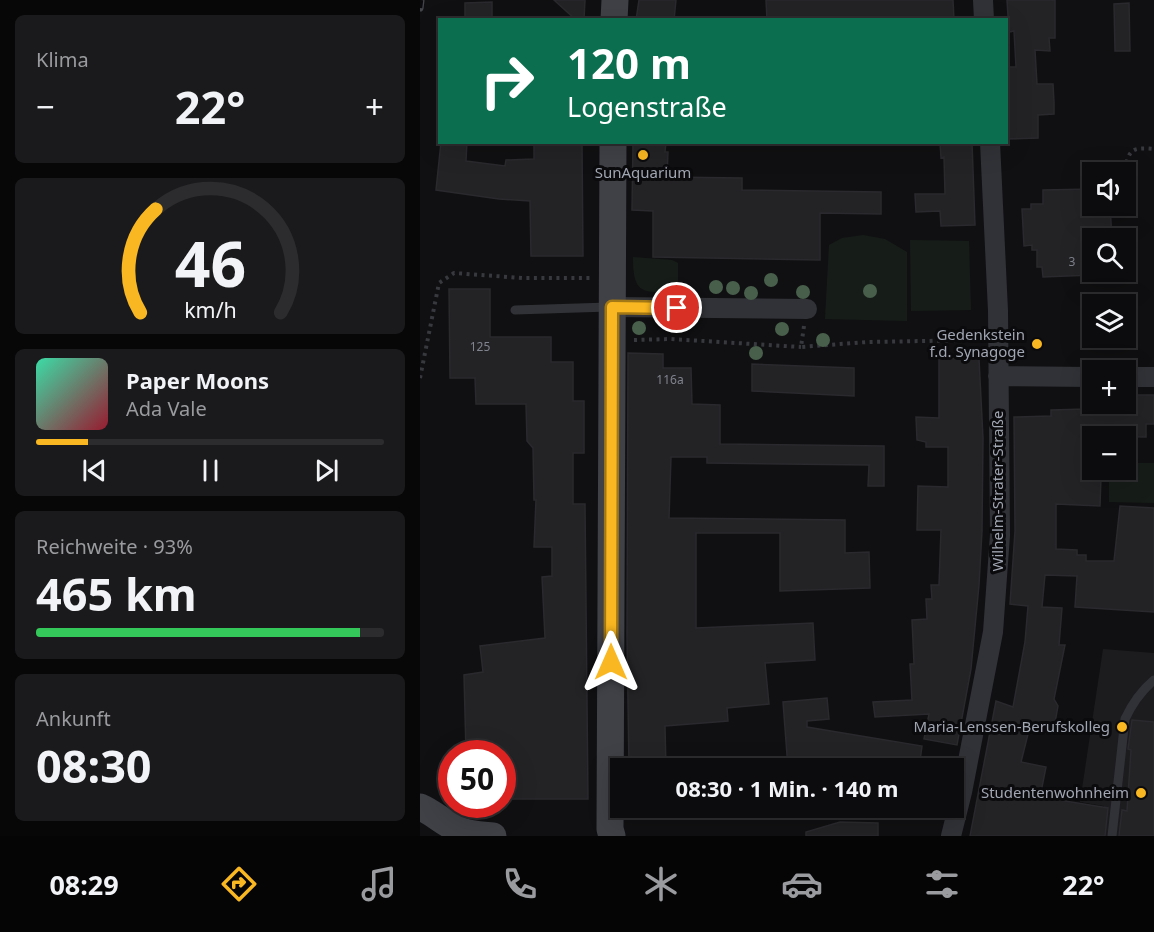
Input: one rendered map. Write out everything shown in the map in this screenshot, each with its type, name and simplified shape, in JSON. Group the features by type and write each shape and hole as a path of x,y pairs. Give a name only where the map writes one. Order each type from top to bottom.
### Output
{"main road":[{"path":"614,18 615,0"},
{"path":"607,834 613,144"},
{"path":"425,806 458,830 493,836"}],"street":[{"path":"983,0 984,18"},
{"name":"Wilhelm-Strater-Straße","path":"951,836 962,792 993,632 1000,535 998,339 990,144"},
{"path":"612,307 807,309"},
{"path":"998,376 1082,377"},
{"path":"1136,377 1154,377"}],"lane":[{"path":"515,310 612,307"},
{"path":"1112,836 1125,719 1144,688 1154,680"}],"path":[{"path":"1127,162 1132,150 1154,149"},
{"path":"420,378 439,283 454,273 522,278 580,278"},
{"path":"801,347 807,309"},
{"path":"612,340 670,339 801,347 867,342 998,339"}],"shaded area":[{"path":"863,235 885,239 907,252 907,321 825,319 829,245 842,238"},
{"path":"910,240 969,241 971,310 911,311"},
{"path":"633,257 672,260 678,263 678,292 656,292 642,289 635,279"},
{"path":"1136,463 1154,463 1154,503 1109,502 1109,480 1136,480"},
{"name":"Maria-Lenssen-Berufskolleg","path":"1103,649 1154,653 1154,836 1102,836 1104,806 1080,802"}],"building":[{"path":"554,0 585,0 584,18 574,18"},
{"path":"639,0 676,0 674,18 636,18"},
{"path":"766,0 953,0 954,18 767,18"},
{"path":"1007,0 1055,0 1055,38 1049,38 1050,51 1035,50 1037,84 1053,84 1054,102 1054,114 1038,115 1038,138 1008,139 1008,67 1016,67 1014,31 1009,32"},
{"path":"492,2 492,18 465,18 465,3"},
{"path":"1129,3 1130,51 1115,51 1114,4"},
{"path":"441,144 467,144 466,161 505,166 506,160 534,159 534,144 582,144 583,256 531,256 530,201 436,190"},
{"path":"633,144 666,144 665,152 668,152 667,177 742,178 742,190 881,192 881,214 820,213 820,260 653,257 653,211 632,210"},
{"path":"940,144 972,144 975,225 941,226 940,211 916,212 915,194 945,194 944,157 941,158"},
{"path":"1082,189 1082,216 1111,216 1111,228 1082,228 1082,275 1043,277 1042,267 1037,267 1037,250 1032,250 1032,245 1024,246 1022,209 1031,209 1031,204 1043,204 1043,190"},
{"path":"449,289 490,289 490,337 551,337 551,362 573,362 573,401 584,401 584,453 573,453 573,504 585,504 588,799 516,799 516,740 466,740 464,675 483,672 480,646 545,638 542,577 552,576 552,547 534,547 536,500 534,500 533,448 527,441 526,404 476,404 475,378 450,378"},
{"path":"628,353 663,354 663,368 691,368 692,404 720,405 720,444 884,446 884,486 868,486 869,465 707,463 707,457 671,457 669,518 845,520 845,553 869,552 870,588 780,591 780,533 696,533 696,628 813,623 815,660 765,663 769,704 727,708 728,721 665,726 666,758 629,758"},
{"path":"939,358 979,359 983,438 979,585 971,669 957,745 924,739 929,714 875,717 873,702 912,700 910,664 914,664 912,620 927,619 926,599 932,599 931,585 939,585 941,530 917,530 918,486 948,487 948,447 926,447 926,442 917,440 916,417 939,418"},
{"path":"752,364 854,368 854,396 752,391"},
{"path":"1136,395 1154,395 1154,424 1146,424 1146,437 1136,437 1136,426 1082,426 1082,480 1101,480 1100,506 1056,504 1056,549 1077,550 1077,555 1086,555 1086,561 1114,561 1120,506 1154,508 1154,612 1075,607 1077,576 1045,575 1042,607 1062,608 1059,645 1065,645 1054,699 1058,706 1053,734 1029,730 1021,762 1046,767 1040,797 1108,808 1105,836 970,836 996,701 1013,707 1025,642 1028,606 1010,604 1015,531 1014,417 1051,416 1051,410 1082,409 1082,414 1136,414"},
{"path":"827,698 829,719 807,721 807,727 922,746 920,758 787,758 783,702"},
{"name":"Studentenwohnheim","path":"1132,720 1154,722 1154,836 1119,836 1122,810 1127,811 1131,750 1128,749"},
{"path":"840,822 878,823 878,836 806,836 806,832"}],"railway":[{"path":"420,8 421,0"}],"place":[{"name":"SunAquarium","path":"643,155"},
{"name":"Gedenkstein f.d. Synagoge","path":"1037,344"},
{"name":"Maria-Lenssen-Berufskolleg","path":"1122,727"},
{"name":"Studentenwohnheim","path":"1141,793"}],"route":[{"path":"611,662 612,307 677,308"}]}
